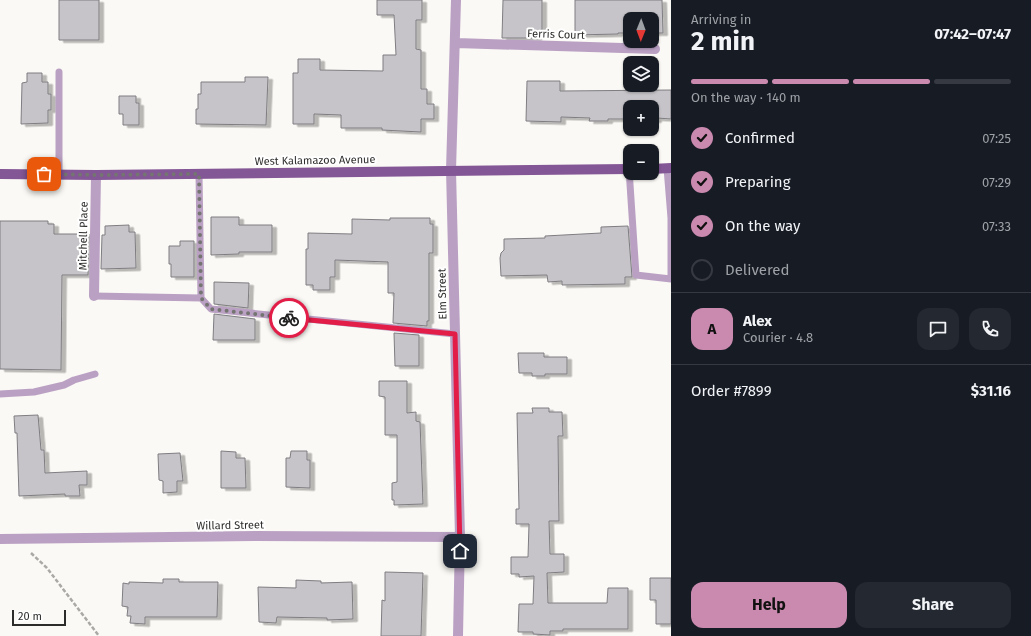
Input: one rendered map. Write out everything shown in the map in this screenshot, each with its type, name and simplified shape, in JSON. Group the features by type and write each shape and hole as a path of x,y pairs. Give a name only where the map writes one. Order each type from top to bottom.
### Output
{"main road":[{"path":"659,169 669,168"},
{"name":"West Kalamazoo Avenue","path":"0,174 96,175 623,169"}],"street":[{"name":"Elm Street","path":"456,0 456,43 451,170 460,536 458,636"},
{"name":"Ferris Court","path":"456,43 655,49"},
{"name":"Mitchell Place","path":"94,296 96,175"},
{"name":"Willard Street","path":"0,539 255,536 460,536"}],"lane":[{"path":"58,72 59,175"},
{"path":"631,180 636,275 671,279 669,168"},
{"path":"199,174 201,298 211,309 455,334"},
{"path":"94,296 201,298"},
{"path":"0,394 34,392 64,385 74,380 95,374"}],"path":[{"path":"17,539 46,568 99,636"}],"building":[{"path":"59,0 99,0 99,40 59,40"},
{"path":"377,0 422,0 422,20 416,20 416,49 421,50 421,89 427,89 427,104 434,104 434,119 421,119 421,132 382,130 382,128 341,128 341,115 314,114 314,124 293,124 293,73 298,73 298,59 320,59 320,70 383,71 383,55 396,55 394,15 377,15"},
{"path":"503,0 542,0 542,33 537,33 537,38 502,38"},
{"path":"575,0 662,0 663,33 659,33 659,12 623,12 623,33 575,35"},
{"path":"27,73 42,73 42,82 48,82 48,94 51,94 51,110 48,110 48,123 21,124 22,83 27,82"},
{"path":"245,77 268,77 266,125 196,124 196,109 198,109 198,94 201,94 201,82 245,82"},
{"path":"527,81 560,81 560,91 623,90 623,92 659,92 659,90 671,90 671,119 659,118 659,100 623,100 623,119 589,121 590,118 561,117 561,122 526,121"},
{"path":"119,96 136,96 136,103 139,103 139,125 123,125 123,114 119,114"},
{"path":"211,217 239,217 239,225 272,225 272,252 239,252 239,254 211,255"},
{"path":"390,218 430,218 430,224 433,224 433,253 429,253 429,321 427,321 427,326 393,323 394,293 388,293 388,262 335,260 335,277 330,277 330,290 313,290 313,285 306,285 306,249 308,249 308,233 352,234 352,219 390,220"},
{"path":"0,221 48,221 48,224 54,224 54,234 89,234 88,275 62,275 61,370 0,369"},
{"path":"129,225 129,232 135,232 136,268 101,269 102,235 105,235 105,226"},
{"path":"628,226 632,277 625,277 625,284 562,285 562,281 548,282 547,275 501,276 500,258 501,253 504,250 504,239 545,238 545,236 601,233 601,227"},
{"path":"180,241 194,241 194,277 171,277 169,246 180,246"},
{"path":"214,282 249,283 248,308 214,304"},
{"path":"214,314 255,319 255,340 213,340"},
{"path":"394,333 419,335 419,366 395,366"},
{"path":"518,353 544,353 544,357 567,357 567,374 545,374 545,376 532,376 532,373 519,373"},
{"path":"379,381 407,381 407,413 416,412 416,421 420,422 423,504 394,505 394,500 392,500 392,483 397,482 397,435 385,435 385,397 379,396"},
{"path":"532,408 549,408 549,412 562,412 563,436 558,436 559,521 549,521 550,554 564,554 564,572 547,573 548,603 607,603 608,588 628,588 628,629 563,629 563,631 550,631 550,635 533,634 533,632 518,632 519,604 533,604 534,576 519,577 519,574 511,574 511,557 528,557 529,524 516,524 516,509 519,509 517,413 533,413"},
{"path":"38,415 41,450 44,450 45,473 87,471 87,485 79,485 80,496 65,496 65,494 19,496 17,433 15,433 14,416"},
{"path":"221,451 236,452 236,458 245,458 246,488 221,488"},
{"path":"291,451 307,451 307,460 310,460 310,488 286,487 286,458 290,458"},
{"path":"180,453 183,481 177,481 177,492 163,493 163,481 159,480 158,454"},
{"path":"385,572 423,573 421,636 381,636 382,600 385,601"},
{"path":"650,578 671,578 671,624 656,624 656,600 650,600"},
{"path":"163,579 179,579 179,582 218,582 217,617 145,617 145,624 130,623 131,616 127,616 128,607 122,606 123,583 163,583"},
{"path":"296,580 321,581 321,583 352,582 353,619 327,620 327,618 277,617 276,623 259,622 258,587 296,588"}],"way so far":[{"path":"44,174 199,174 201,298 211,309 289,318"}],"route":[{"path":"289,318 455,334 460,551"}]}
